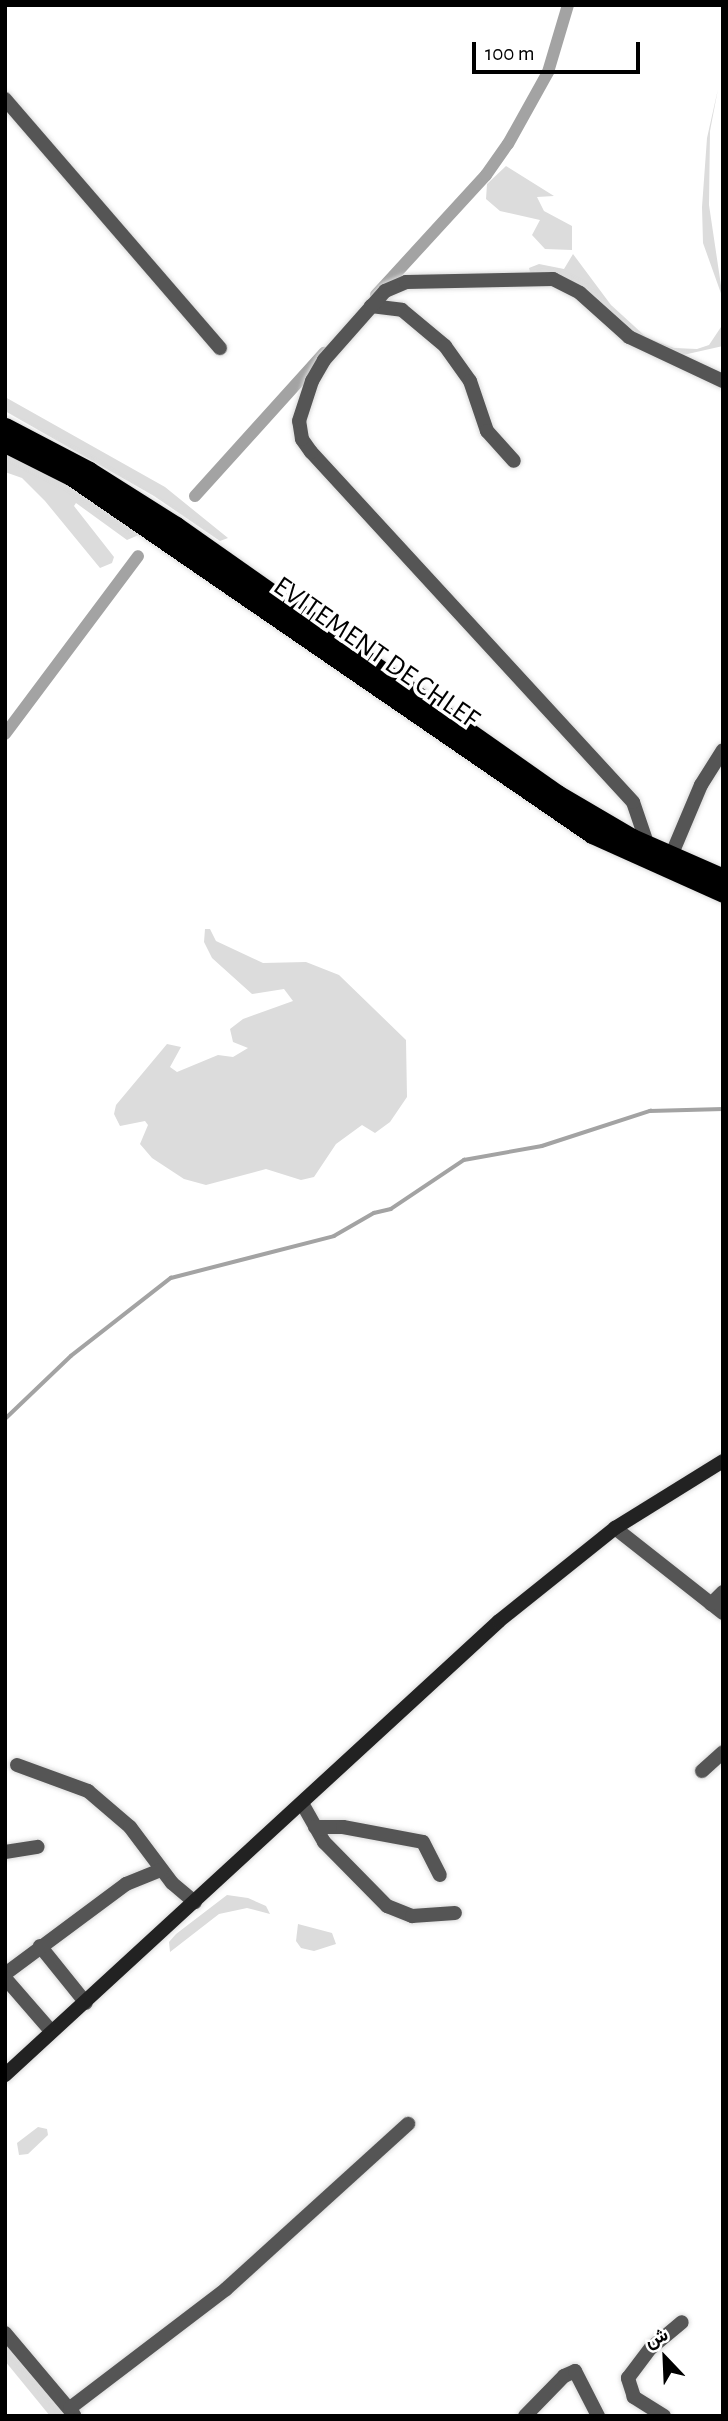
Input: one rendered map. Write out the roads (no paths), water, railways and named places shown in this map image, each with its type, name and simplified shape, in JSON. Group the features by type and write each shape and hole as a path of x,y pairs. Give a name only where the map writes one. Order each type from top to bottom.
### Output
{"highway":[{"name":"EVITEMENT DE CHLEF","path":"5,427 89,471 165,519 557,794 648,846 723,878"},
{"name":"EVITEMENT DE CHLEF","path":"5,443 91,490 592,834 723,893"}],"main road":[{"path":"5,2075 303,1805 480,1638 615,1528 723,1461"}],"street":[{"path":"5,99 220,348"},
{"path":"648,846 633,802 302,439 299,421 312,381 371,306 391,287 406,282 553,279 580,293 629,337 723,381"},
{"path":"371,306 402,310 445,346 470,381 488,431 514,461"},
{"path":"671,856 695,797 723,750"},
{"path":"615,1528 717,1609 723,1592"},
{"path":"702,1771 723,1752"},
{"path":"17,1765 88,1791 130,1827 161,1870 195,1902"},
{"path":"303,1805 315,1827 387,1906 412,1916 455,1913"},
{"path":"315,1827 343,1827 423,1842 440,1875"},
{"path":"5,1852 38,1847"},
{"path":"51,2031 5,1976 40,1946 126,1884 161,1870"},
{"path":"40,1946 86,2003"},
{"path":"5,2333 72,2412 226,2288 408,2124"},
{"path":"664,2416 634,2397 628,2378 651,2348 682,2322"},
{"path":"526,2416 564,2376 575,2371 598,2416"}],"waterway":[{"path":"376,295 486,175 508,144 548,72 568,5"},
{"path":"195,496 324,353"},
{"path":"5,734 138,556"},
{"path":"5,1419 71,1356 171,1278 334,1236 374,1213 391,1209 464,1160 542,1146 650,1111 723,1109"}]}
